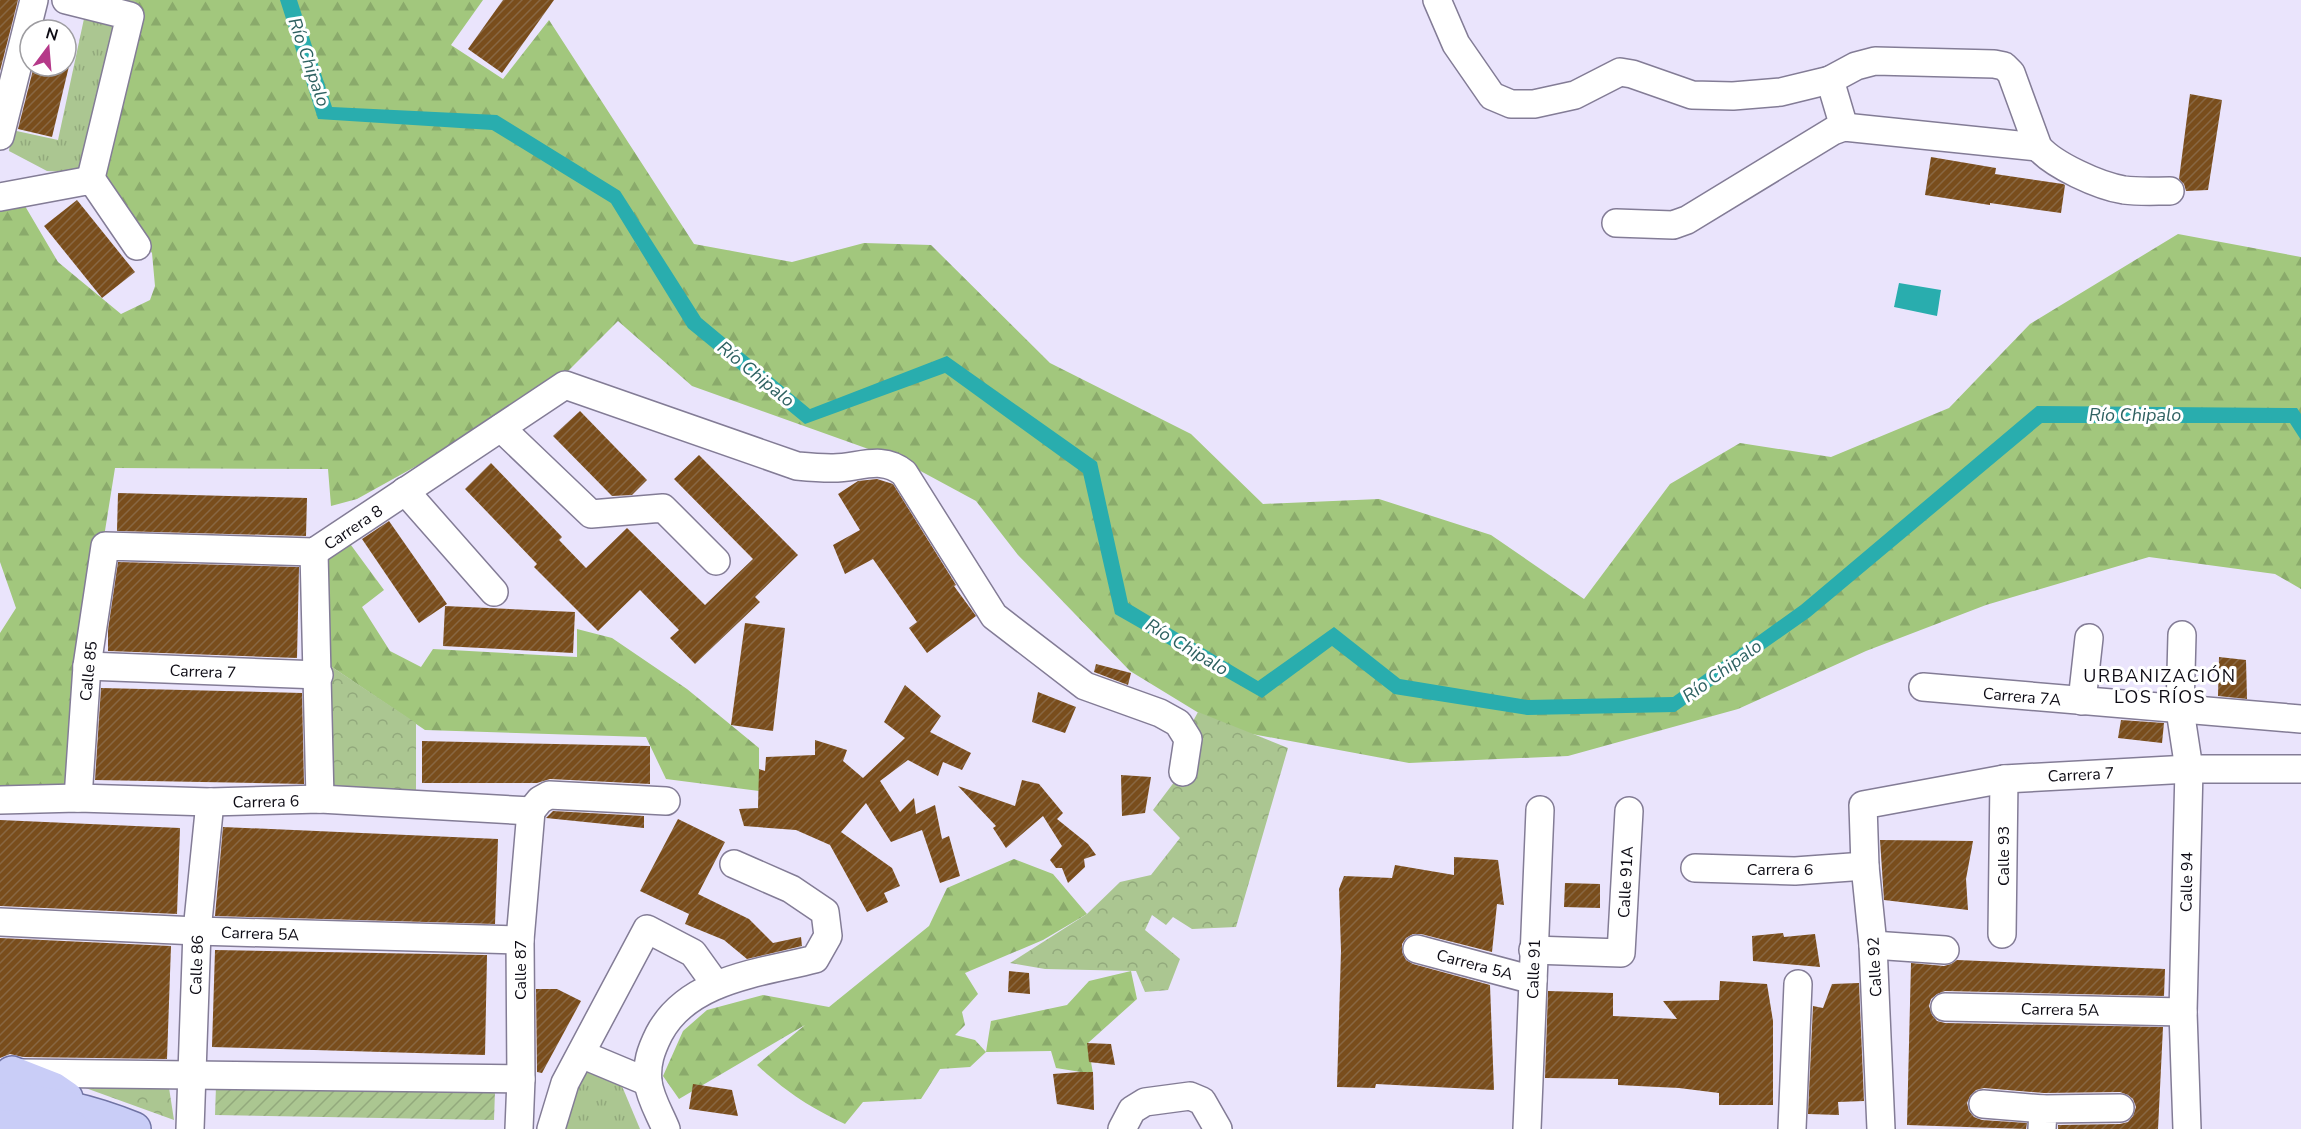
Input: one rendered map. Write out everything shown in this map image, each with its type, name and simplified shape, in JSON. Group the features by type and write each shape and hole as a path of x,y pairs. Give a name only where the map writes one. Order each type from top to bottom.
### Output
{"main road":[{"path":"4,1082 80,1121"},
{"path":"0,1127 80,1121 134,1129"}],"street":[{"path":"0,136 34,0"},
{"path":"66,0 130,16 90,182"},
{"path":"1437,0 1456,44 1491,96 1511,104 1534,104 1575,96 1620,72 1692,95 1733,96 1781,92 1830,80 1856,66 1875,61 1994,64 2004,66 2011,73 2038,147 2046,156 2076,173 2123,190 2170,191"},
{"path":"1830,80 1844,127"},
{"path":"1616,223 1672,225 1686,220 1833,131 1844,127 2038,147"},
{"path":"0,197 86,181 94,183 137,246"},
{"name":"Carrera 8","path":"105,546 314,552 564,385 797,466 832,469 877,463 894,465 904,473 994,616 1085,686 1160,713 1178,723 1188,739 1183,772"},
{"path":"501,428 591,514 663,508 716,561"},
{"path":"405,491 494,592"},
{"name":"Calle 85","path":"78,798 87,666 105,546"},
{"path":"314,552 319,675 320,799"},
{"name":"Calle 94","path":"2182,635 2180,710 2188,769 2179,1012 2187,1129"},
{"path":"2082,701 2089,638"},
{"name":"Carrera 7","path":"87,666 319,675"},
{"name":"Carrera 7A","path":"1923,687 2301,719"},
{"name":"Carrera 7","path":"1863,805 2004,779 2300,761"},
{"name":"Calle 93","path":"2002,934 2004,779"},
{"path":"531,811 540,800 549,795 666,801"},
{"name":"Carrera 6","path":"0,800 78,798 210,802 320,799 531,811"},
{"name":"Calle 86","path":"190,1129 197,931 210,802"},
{"name":"Calle 92","path":"1863,805 1865,866 1874,945 1881,1129"},
{"name":"Calle 91","path":"1527,1129 1540,810"},
{"name":"Calle 87","path":"519,1129 520,940 531,811"},
{"name":"Calle 91A","path":"1621,953 1629,811"},
{"path":"666,1129 650,1092 648,1060 671,1015 691,997 716,985 815,959 828,936 825,912 791,889 734,864"},
{"name":"Carrera 6","path":"1695,868 1795,871 1865,866"},
{"name":"Carrera 5A","path":"0,922 197,931 520,940"},
{"path":"551,1129 565,1083 647,929 693,953 716,985"},
{"path":"1874,945 1945,950"},
{"name":"Carrera 5A","path":"1416,949 1533,980"},
{"name":"Carrera 5A","path":"1533,950 1621,953"},
{"path":"1792,1129 1798,984"},
{"name":"Carrera 5A","path":"1945,1007 2179,1012"},
{"path":"581,1054 648,1082"},
{"path":"4,1082 193,1075 521,1079"},
{"path":"1122,1129 1132,1110 1145,1102 1190,1095 1202,1101 1218,1129"},
{"path":"1983,1104 2042,1119 2120,1108"}],"green space":[{"path":"88,0 135,0 137,31 104,174 47,171 9,151 12,130 58,140 71,78 78,78 78,47"},
{"path":"135,0 483,0 451,45 503,79 549,20 694,244 792,262 864,243 931,245 1050,363 1191,434 1263,504 1379,499 1491,535 1584,599 1670,484 1740,443 1831,457 1949,408 2030,324 2178,234 2301,257 2301,589 2275,574 2149,557 1986,605 1866,651 1738,709 1568,756 1409,763 1225,729 1130,671 1018,555 976,501 902,461 692,386 618,321 544,395 357,499 331,506 328,469 115,468 64,788 0,787 0,633 16,608 0,562 0,211 25,206 58,262 121,314 150,300 155,286 152,253 104,197 106,115 137,31"},
{"path":"345,537 384,590 362,607 390,651 421,667 433,649 577,657 577,629 612,638 687,689 759,748 759,791 666,779 646,737 425,730 323,661 321,552"},
{"path":"323,661 416,723 416,794 327,787"},
{"path":"1198,712 1288,748 1236,927 1192,929 1173,917 1166,925 1152,915 1145,930 1180,959 1168,990 1145,992 1136,971 1045,969 1010,963 1087,914 1120,882 1151,875 1180,838 1153,810 1178,777 1184,738"},
{"path":"1014,859 1053,874 1087,914 1043,940 965,973 978,994 962,1012 965,1025 955,1035 975,1040 986,1052 970,1067 940,1069 921,1099 863,1102 845,1124 798,1098 757,1065 805,1025 679,1099 663,1076 683,1031 707,1010 763,995 829,1007 929,926 947,888"},
{"path":"1131,971 1137,999 1088,1043 1093,1074 1056,1068 1051,1051 986,1052 991,1021 1067,1005 1089,981"},
{"path":"589,1070 619,1079 640,1129 545,1129"},
{"path":"69,1082 169,1088 174,1120"},
{"path":"216,1086 495,1091 494,1120 215,1115"}],"water":[{"name":"Río Chipalo","path":"280,0 297,0 332,107 497,115 620,191 701,318 810,409 947,356 1097,462 1128,603 1258,681 1334,627 1400,679 1528,700 1673,697 1801,605 2037,406 2297,408 2301,414 2301,440 2290,423 2042,423 1810,617 1675,712 1527,715 1394,694 1332,646 1262,698 1115,614 1083,473 945,373 805,424 688,328 611,203 492,130 318,119"},
{"path":"1899,283 1941,290 1937,316 1894,307"}],"building":[{"path":"0,0 18,0 0,71"},
{"path":"503,0 554,0 502,73 468,49"},
{"path":"31,78 66,78 52,137 18,129"},
{"path":"2190,94 2222,100 2208,190 2186,191 2179,179"},
{"path":"1931,157 1996,168 1995,174 2063,184 2065,185 2061,213 1925,195"},
{"path":"77,200 135,272 102,298 44,226"},
{"path":"580,411 647,480 632,495 612,496 553,436"},
{"path":"699,455 798,555 755,597 760,602 695,664 670,638 679,630 640,590 598,631 534,567 537,564 465,489 491,463 562,537 559,540 586,568 627,528 705,605 753,559 674,479"},
{"path":"877,479 893,484 956,585 954,586 976,616 927,653 909,628 917,622 873,559 845,574 833,545 860,530 838,494 858,481"},
{"path":"118,493 307,498 306,536 117,531"},
{"path":"389,521 447,604 419,623 362,539"},
{"path":"118,562 299,567 297,658 108,651 108,630"},
{"path":"445,606 575,612 573,653 443,646"},
{"path":"745,623 785,628 773,731 731,725"},
{"path":"2219,657 2246,660 2247,699 2218,696"},
{"path":"1096,664 1131,673 1128,685 1094,672"},
{"path":"905,685 941,716 930,732 971,753 962,770 943,762 938,776 908,760 880,781 900,812 914,798 916,814 935,805 942,839 949,836 960,876 940,883 922,830 891,842 866,803 841,832 892,868 900,886 884,893 888,902 867,912 830,845 796,830 744,826 739,809 758,808 759,769 765,771 766,757 815,755 815,740 847,750 843,761 863,778 905,738 884,722"},
{"path":"101,688 302,693 304,784 95,780"},
{"path":"1038,692 1076,707 1065,733 1032,722"},
{"path":"2121,720 2164,723 2162,743 2118,738"},
{"path":"422,741 650,746 650,784 550,779 537,783 422,783"},
{"path":"1121,775 1151,777 1145,813 1122,816"},
{"path":"1022,780 1039,784 1063,813 1057,819 1088,844 1096,855 1084,859 1085,867 1068,883 1062,868 1056,868 1050,860 1062,846 1043,816 1006,848 993,828 996,826 958,786 1015,806"},
{"path":"553,811 644,816 644,828 546,818"},
{"path":"678,819 725,842 698,894 749,919 773,943 801,937 802,946 747,959 724,940 685,924 689,914 640,891"},
{"path":"0,820 180,828 177,914 0,906"},
{"path":"223,827 498,839 495,924 215,916"},
{"path":"1880,840 1973,841 1966,879 1968,910 1884,900"},
{"path":"1454,857 1498,860 1504,905 1497,904 1492,952 1413,934 1402,944 1402,952 1406,960 1413,964 1490,985 1494,1090 1376,1084 1375,1088 1337,1087 1341,951 1339,889 1344,876 1392,878 1395,865 1454,875"},
{"path":"1565,883 1600,884 1600,908 1564,907"},
{"path":"1783,933 1784,937 1815,934 1820,967 1753,961 1752,936"},
{"path":"0,938 171,946 167,1059 23,1057 10,1054 0,1058"},
{"path":"215,950 487,955 485,1055 212,1047"},
{"path":"1957,960 2165,969 2164,996 1945,991 1931,999 1929,1006 1937,1021 1945,1023 2163,1027 2158,1129 2058,1129 2058,1125 2128,1122 2136,1107 2133,1099 2120,1092 2044,1093 1984,1088 1976,1090 1967,1103 1974,1117 1982,1120 2027,1123 2026,1129 1907,1125 1911,963 1944,966"},
{"path":"1009,971 1029,973 1030,994 1008,992"},
{"path":"1720,981 1767,984 1773,1021 1773,1105 1719,1105 1719,1093 1679,1088 1618,1085 1618,1079 1545,1078 1548,991 1613,993 1613,1016 1677,1019 1663,1001 1719,1000"},
{"path":"1859,983 1864,1101 1838,1102 1839,1115 1808,1114 1813,1006 1823,1008 1832,984"},
{"path":"536,989 557,989 581,1001 542,1073 537,1072"},
{"path":"1087,1043 1111,1044 1115,1065 1089,1062"},
{"path":"1093,1072 1094,1110 1057,1104 1053,1074"},
{"path":"693,1084 732,1090 738,1116 689,1109"}],"district":[{"name":"URBANIZACIÓN LOS RÍOS","path":"2160,686"}]}
